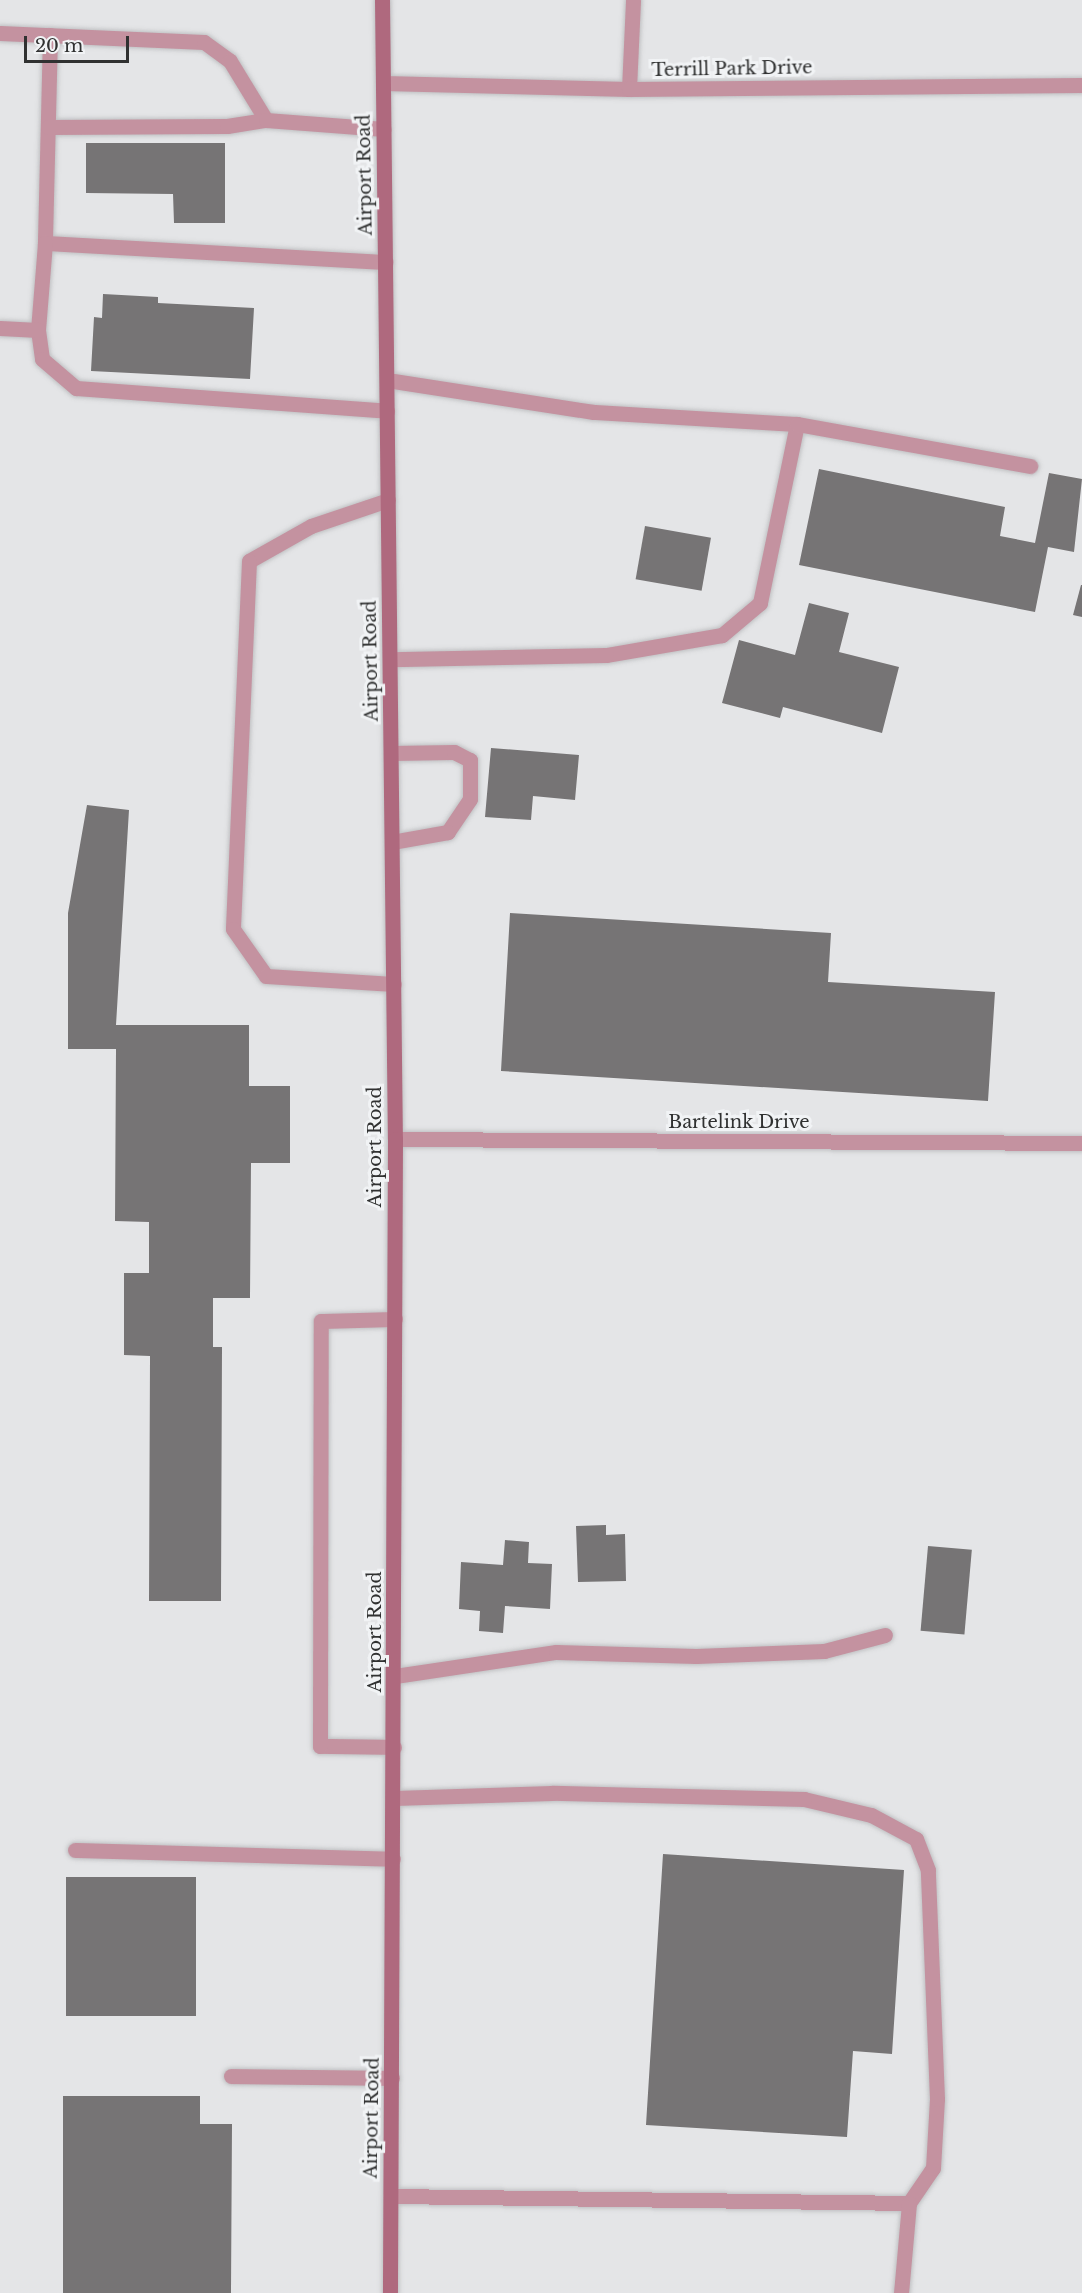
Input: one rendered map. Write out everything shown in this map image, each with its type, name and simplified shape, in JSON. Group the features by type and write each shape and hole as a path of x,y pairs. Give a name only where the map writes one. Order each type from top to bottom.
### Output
{"street":[{"name":"Airport Road","path":"382,0 395,1139 395,1676 390,2293"},
{"path":"629,89 633,0"},
{"path":"0,33 204,42 230,61 266,120"},
{"path":"50,35 45,243 39,330 50,371 82,390 387,411"},
{"name":"Terrill Park Drive","path":"383,83 629,89 1082,85"},
{"path":"48,128 227,126 266,120 384,129"},
{"path":"45,243 385,262"},
{"path":"0,328 39,330"},
{"path":"387,380 594,412 797,424 1030,466"},
{"path":"390,659 606,655 722,635 760,603 797,424"},
{"path":"388,500 311,526 249,561 233,929 266,976 394,984"},
{"path":"391,753 454,752 470,760 470,799 448,832 392,842"},
{"name":"Bartelink Drive","path":"395,1139 1082,1143"},
{"path":"394,1747 320,1746 321,1321 395,1319"},
{"path":"395,1676 556,1652 696,1656 824,1651 885,1635"},
{"path":"394,1798 552,1793 804,1799 871,1815 916,1839 928,1870 937,2099 933,2168 909,2203 901,2293"},
{"path":"75,1850 393,1859"},
{"path":"231,2076 392,2078"},
{"path":"391,2196 909,2203"}],"building":[{"path":"86,143 225,143 225,223 174,223 173,194 86,193"},
{"path":"103,294 158,297 158,303 254,308 250,379 91,371 94,317 102,318"},
{"path":"819,469 1005,507 1000,536 1035,543 1049,473 1082,479 1074,552 1048,547 1035,612 799,565"},
{"path":"645,526 711,538 702,591 636,579"},
{"path":"1082,585 1082,617 1073,615"},
{"path":"809,603 849,613 839,652 899,667 882,733 783,707 780,718 722,703 739,640 795,655"},
{"path":"491,748 579,755 575,800 533,796 531,820 485,817"},
{"path":"87,805 129,810 116,1025 249,1025 249,1086 290,1086 290,1163 251,1163 250,1298 213,1298 213,1347 222,1347 221,1601 149,1601 150,1356 124,1355 124,1273 149,1273 149,1222 115,1221 116,1049 68,1049 68,913"},
{"path":"510,913 831,933 828,982 995,992 988,1101 501,1071"},
{"path":"606,1525 606,1535 625,1534 626,1581 578,1582 576,1526"},
{"path":"505,1540 529,1542 528,1563 552,1564 550,1609 505,1606 503,1633 479,1631 480,1611 459,1609 461,1562 503,1565"},
{"path":"928,1546 972,1550 964,1635 921,1631"},
{"path":"663,1854 904,1870 892,2054 853,2051 847,2137 646,2125"},
{"path":"66,1877 196,1877 196,2016 66,2016"},
{"path":"63,2096 200,2096 200,2124 232,2124 231,2293 63,2293"}]}
